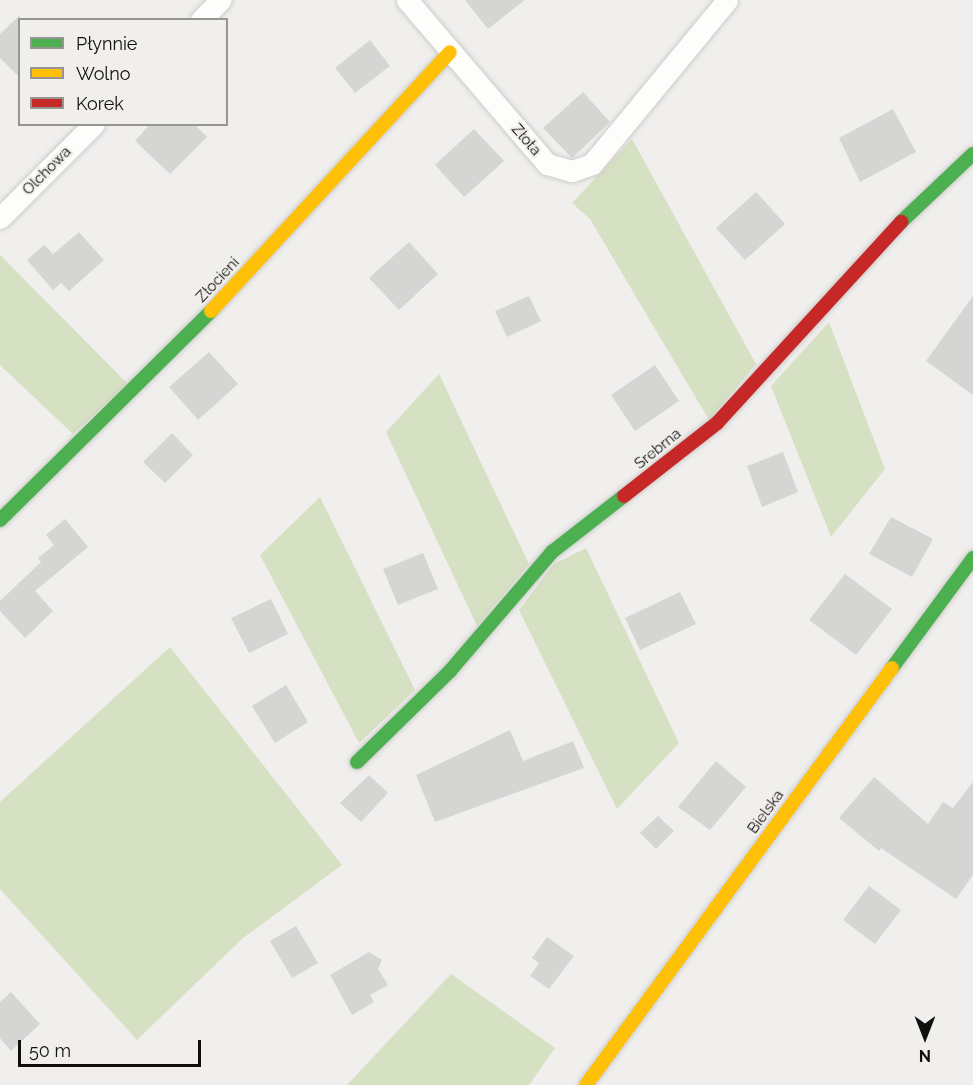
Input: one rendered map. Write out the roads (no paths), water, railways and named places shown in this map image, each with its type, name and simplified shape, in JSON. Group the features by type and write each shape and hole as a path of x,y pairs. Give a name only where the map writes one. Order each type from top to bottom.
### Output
{"street":[{"path":"203,18 220,0"},
{"name":"Złota","path":"407,0 548,164 572,171 592,164 727,0"},
{"name":"Złocieni","path":"0,520 171,354 450,52"},
{"name":"Olchowa","path":"0,218 92,126"},
{"name":"Srebrna","path":"357,762 450,671 552,552 717,423 924,197 973,154"},
{"name":"Bielska","path":"586,1085 973,558"}]}
